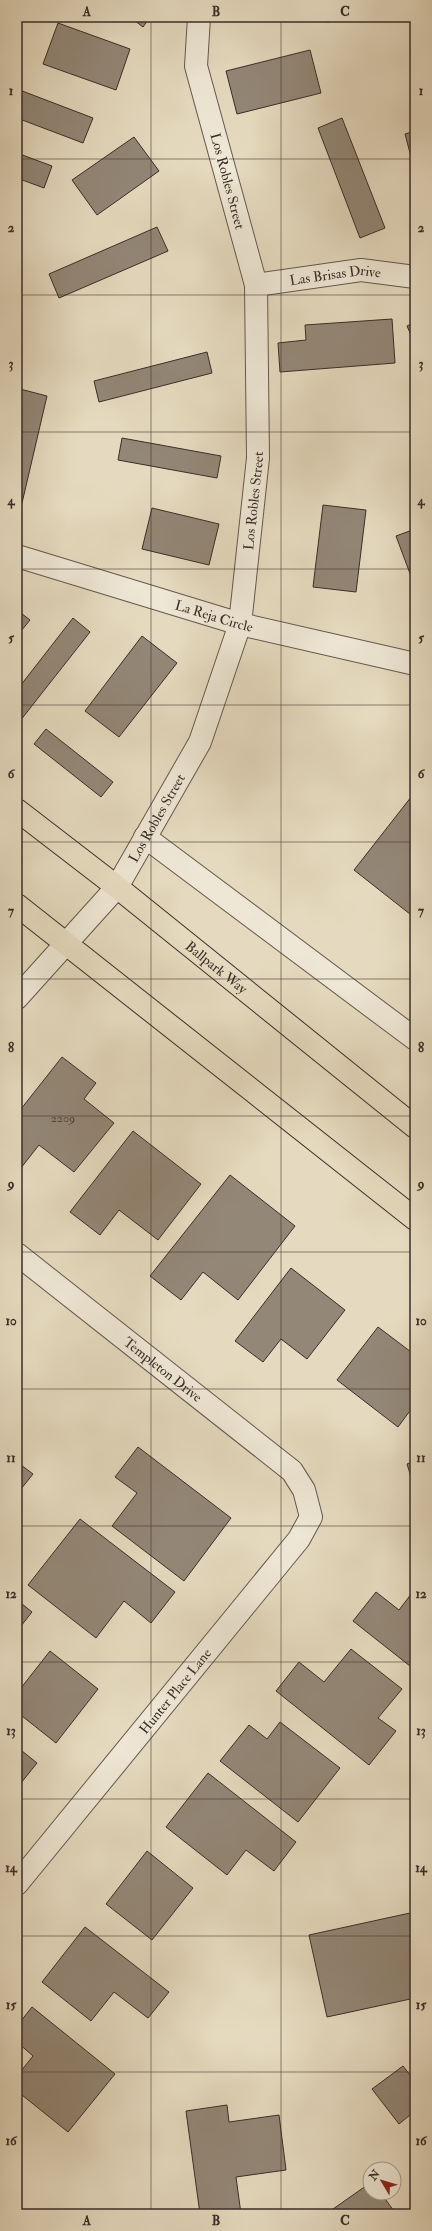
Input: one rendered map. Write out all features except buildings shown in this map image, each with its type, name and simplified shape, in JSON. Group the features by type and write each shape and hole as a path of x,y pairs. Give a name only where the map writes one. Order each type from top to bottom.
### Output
{"main road":[{"name":"Ballpark Way","path":"17,810 117,887 415,1127"},
{"path":"17,905 415,1219"}],"street":[{"name":"Los Robles Street","path":"17,998 117,887 200,742 240,624 258,458 256,285 196,66 199,17"},
{"name":"Las Brisas Drive","path":"256,285 360,270 415,277"},
{"name":"La Reja Circle","path":"17,556 240,624 415,664"},
{"path":"145,837 415,1039"},
{"name":"Templeton Drive","path":"17,1254 292,1472 304,1490"},
{"name":"Hunter Place Lane","path":"17,1884 299,1539 311,1517 304,1490"}]}
